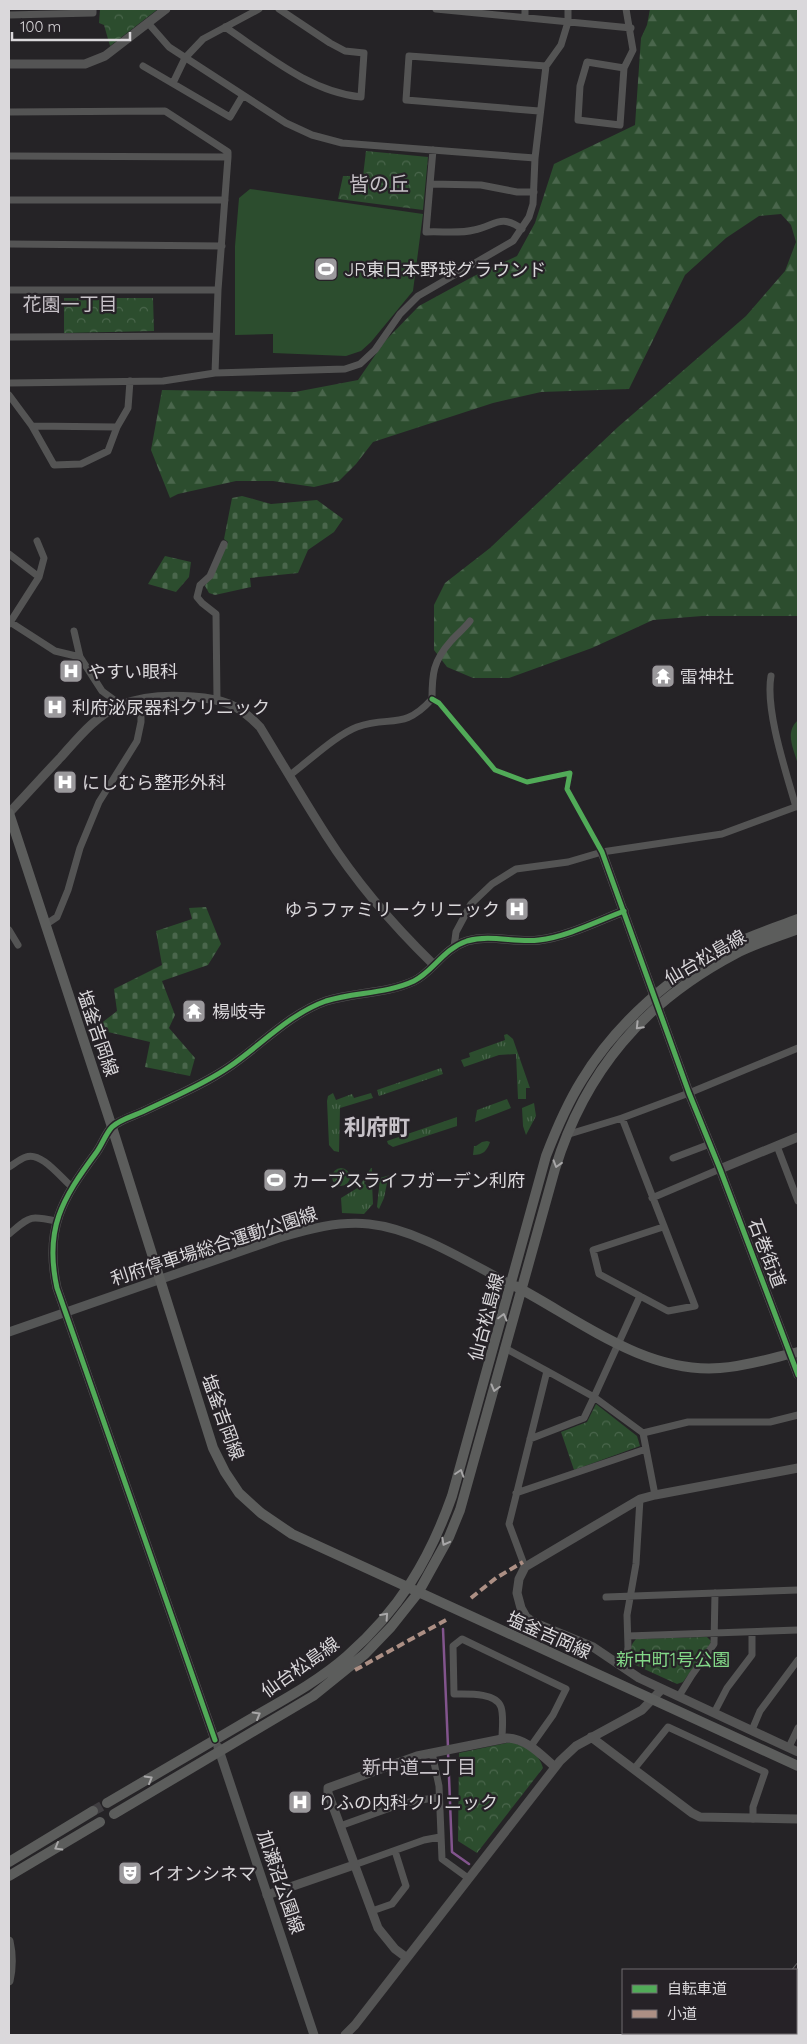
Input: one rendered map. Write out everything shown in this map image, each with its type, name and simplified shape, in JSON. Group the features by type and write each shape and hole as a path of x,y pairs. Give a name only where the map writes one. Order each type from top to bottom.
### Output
{"main road":[{"name":"塩釜吉岡線","path":"9,813 112,1127 213,1448 225,1472 239,1493 261,1513 292,1534 798,1766"},
{"name":"仙台松島線","path":"107,1803 306,1685 346,1657 380,1622 408,1588 417,1575 440,1530 565,1135 578,1108 619,1045 657,1001 699,963 734,944 798,919"},
{"name":"仙台松島線","path":"114,1814 314,1696 366,1654 391,1627 418,1593 449,1537 460,1510 505,1348 516,1287 546,1156 568,1104 599,1054 624,1025 657,1001 736,953 798,929"},
{"name":"利府停車場総合運動公園線","path":"9,1332 303,1231 350,1224 385,1226 420,1238 516,1287"},
{"path":"516,1287 617,1343 658,1361 692,1368 718,1368 744,1365 794,1353"},
{"name":"加瀬沼公園線","path":"215,1740 314,2035"},
{"path":"9,1862 93,1811"},
{"path":"9,1876 100,1822"}],"street":[{"path":"9,14 93,14 93,9"},
{"path":"9,64 85,64 105,56 166,9"},
{"path":"173,83 186,58 203,39 259,9"},
{"path":"225,27 300,77 344,95 361,97 364,54 345,51 279,9"},
{"path":"436,9 480,11 631,28"},
{"path":"525,9 525,17"},
{"path":"9,383 163,381 215,374 340,370 360,364 375,350 400,314 418,296 513,242 522,229 529,217 533,204 539,111 546,66 561,46 568,22 568,9"},
{"path":"624,68 587,62 580,86 578,120 620,125 624,68 633,50 631,28 626,9"},
{"path":"148,23 169,47 286,123 312,135 342,143 535,158"},
{"path":"539,111 406,100 409,56 546,66"},
{"path":"143,66 230,117 243,95"},
{"path":"9,112 165,111 228,152 218,290 215,374"},
{"path":"433,150 426,232 474,230 499,221 514,223 522,229"},
{"path":"9,156 228,157"},
{"path":"430,184 481,185 517,192 534,192"},
{"path":"9,200 225,200"},
{"path":"9,244 222,246"},
{"path":"9,290 218,290"},
{"path":"9,337 216,336"},
{"path":"9,395 32,426 54,464 81,464 108,450 117,427 128,408 130,381"},
{"path":"32,426 117,427"},
{"path":"37,541 44,558 39,577 9,623 55,651 80,657"},
{"path":"217,699 216,614 197,597 200,586 210,576 224,544"},
{"path":"9,554 39,577"},
{"path":"290,775 345,733 358,727 401,721 420,713 432,700 431,678 435,663 450,642 470,621"},
{"path":"74,631 80,657 102,691 120,705"},
{"path":"454,947 456,932 471,904 481,893 503,876 516,869 568,862 602,852 722,834 797,806 781,754 773,714 769,689 771,676"},
{"path":"9,813 90,726 120,705 142,699 180,696 217,699 231,704 247,714 260,727 326,836 398,930 433,964"},
{"path":"45,925 57,917 68,890 80,848 99,802 137,741 141,722 142,699"},
{"path":"432,700 439,702 495,770 527,782 570,773 567,789 602,852"},
{"name":"石巻街道","path":"602,852 689,1093 794,1353 798,1375"},
{"path":"215,1740 57,1288 52,1260 56,1221 72,1187 112,1127 228,1068 310,1008 326,1001 405,985 416,980 454,947 468,941 488,938 520,941 540,940 560,935 624,911"},
{"path":"9,930 18,945"},
{"path":"565,1135 622,1118 689,1093 798,1048"},
{"path":"622,1118 695,1306 668,1311 599,1274 593,1250 663,1227"},
{"path":"652,1198 798,1137"},
{"path":"673,1158 710,1144"},
{"path":"777,1146 798,1201"},
{"path":"9,1167 27,1156 42,1158 72,1187"},
{"path":"9,1234 30,1217 56,1221"},
{"path":"530,1438 584,1418 640,1296"},
{"path":"505,1348 594,1397 643,1433 655,1494"},
{"path":"525,1567 509,1524 547,1370"},
{"path":"643,1433 688,1422 770,1422 798,1415"},
{"path":"516,1493 646,1449"},
{"path":"798,1468 655,1494 640,1499 525,1567 519,1579 517,1593 521,1608 526,1617 592,1647 607,1655 620,1666 662,1689 798,1752"},
{"path":"620,1666 627,1656 627,1615 636,1564 640,1499"},
{"path":"606,1597 798,1590"},
{"path":"679,1696 714,1644 715,1594"},
{"path":"628,1636 798,1630"},
{"path":"714,1713 727,1688 752,1655 752,1632"},
{"path":"502,1739 501,1707 497,1701 483,1695 454,1694 453,1646 462,1638 566,1689 553,1715 531,1746"},
{"path":"752,1730 760,1711 798,1660"},
{"path":"345,2035 356,2025 555,1767 576,1746 591,1736 642,1710 662,1689"},
{"path":"634,1769 668,1727 766,1772 753,1807 753,1819"},
{"path":"789,1747 798,1728"},
{"path":"591,1736 692,1814 700,1817 798,1819"},
{"path":"407,1958 395,1950 378,1928 328,1793 330,1787 417,1756 502,1739 514,1738 531,1746 555,1767"},
{"path":"436,1752 442,1859 468,1878"},
{"path":"340,1826 404,1803 439,1797"},
{"path":"267,1895 424,1840 440,1838"},
{"path":"372,1911 392,1904 406,1886 395,1851"},
{"path":"9,1941 11,1954 9,1981"}],"green space":[{"path":"100,9 158,9 110,46 104,25 99,23"},
{"path":"650,9 798,9 798,616 702,616 653,620 592,648 509,678 473,678 447,667 434,650 434,605 445,583 490,548 618,427 746,316 785,271 796,242 791,225 781,214 759,216 726,238 685,275 629,389 541,392 493,403 373,442 356,464 339,481 314,487 273,481 236,481 178,494 170,498 151,450 162,390 295,392 358,380 385,341 419,306 474,276 517,256 535,223 554,164 635,125 641,38 647,25"},
{"path":"366,151 428,157 423,210 338,199 343,176 363,176"},
{"name":"JR東日本野球グラウンド","path":"250,189 423,214 413,291 371,342 361,351 346,356 273,353 273,334 235,335 235,246 239,198"},
{"path":"64,298 153,298 154,331 64,333"},
{"path":"242,496 271,504 317,500 343,519 334,532 308,550 298,573 250,578 251,587 215,595 209,593 205,586 228,542 224,539 232,498"},
{"path":"165,556 191,562 189,577 176,592 148,584"},
{"path":"798,720 798,765 791,736 794,725"},
{"path":"206,907 221,944 208,965 162,981 175,1015 169,1028 195,1058 190,1076 145,1067 150,1042 108,1032 99,1025 117,1011 114,989 162,965 156,931 192,919 189,908"},
{"path":"507,1034 513,1039 530,1088 526,1088 526,1099 518,1099 516,1054 499,1055 464,1067 461,1060 470,1057 469,1053 505,1040 504,1035"},
{"path":"441,1068 443,1074 379,1096 377,1090"},
{"path":"333,1093 336,1100 352,1094 354,1098 371,1093 373,1098 340,1108 339,1152 334,1151 329,1145 327,1101 328,1096"},
{"path":"507,1099 511,1108 475,1122 477,1110"},
{"path":"534,1103 536,1116 526,1135 523,1126 522,1108"},
{"path":"457,1117 457,1126 393,1147 388,1144 387,1141"},
{"path":"487,1141 490,1142 486,1150 473,1155 474,1146"},
{"path":"341,1168 347,1171 350,1177 347,1183 341,1186 335,1183 332,1177 335,1171"},
{"path":"371,1168 372,1181 369,1178 364,1183 368,1187 372,1183 373,1204 364,1214 342,1213 341,1198 359,1187"},
{"path":"390,1175 392,1182 387,1183 384,1198 379,1209 377,1207 380,1178"},
{"path":"596,1404 637,1436 640,1446 574,1470 561,1432 587,1422"},
{"name":"新中町1号公園","path":"707,1637 711,1641 710,1644 683,1682 677,1684 631,1663 630,1650 636,1639"},
{"path":"511,1742 531,1751 539,1759 543,1768 477,1853 458,1841 459,1753"}],"waterway":[{"path":"443,1629 448,1747"},
{"path":"448,1752 452,1852 469,1864"}],"tunnel":[{"path":"93,1811 107,1803"}],"railway":[{"path":"795,1969 798,1965"}],"marked path":[{"path":"471,1598 496,1578 523,1562"},
{"path":"355,1670 446,1620"}],"cycle path":[{"path":"432,699 439,703 495,770 527,782 570,773 567,789 602,852 689,1093 720,1169 798,1375"},
{"path":"215,1740 57,1288 53,1248 55,1231 65,1200 112,1127 122,1120 209,1080 241,1059 287,1022 312,1007 337,998 392,988 414,981 427,972 451,949 467,941 485,938 539,940 571,932 624,911"}],"place":[{"name":"JR東日本野球グラウンド","path":"326,269"},
{"name":"やすい眼科","path":"71,671"},
{"name":"雷神社","path":"663,676"},
{"name":"利府泌尿器科クリニック","path":"55,707"},
{"name":"にしむら整形外科","path":"65,782"},
{"name":"ゆうファミリークリニック","path":"517,909"},
{"name":"楊岐寺","path":"194,1011"},
{"name":"カーブスライフガーデン利府","path":"275,1180"},
{"name":"りふの内科クリニック","path":"300,1802"},
{"name":"イオンシネマ","path":"130,1873"}],"district":[{"name":"皆の丘","path":"379,183"},
{"name":"花園一丁目","path":"70,304"},
{"name":"利府町","path":"377,1127"},
{"name":"新中道二丁目","path":"419,1767"}]}
